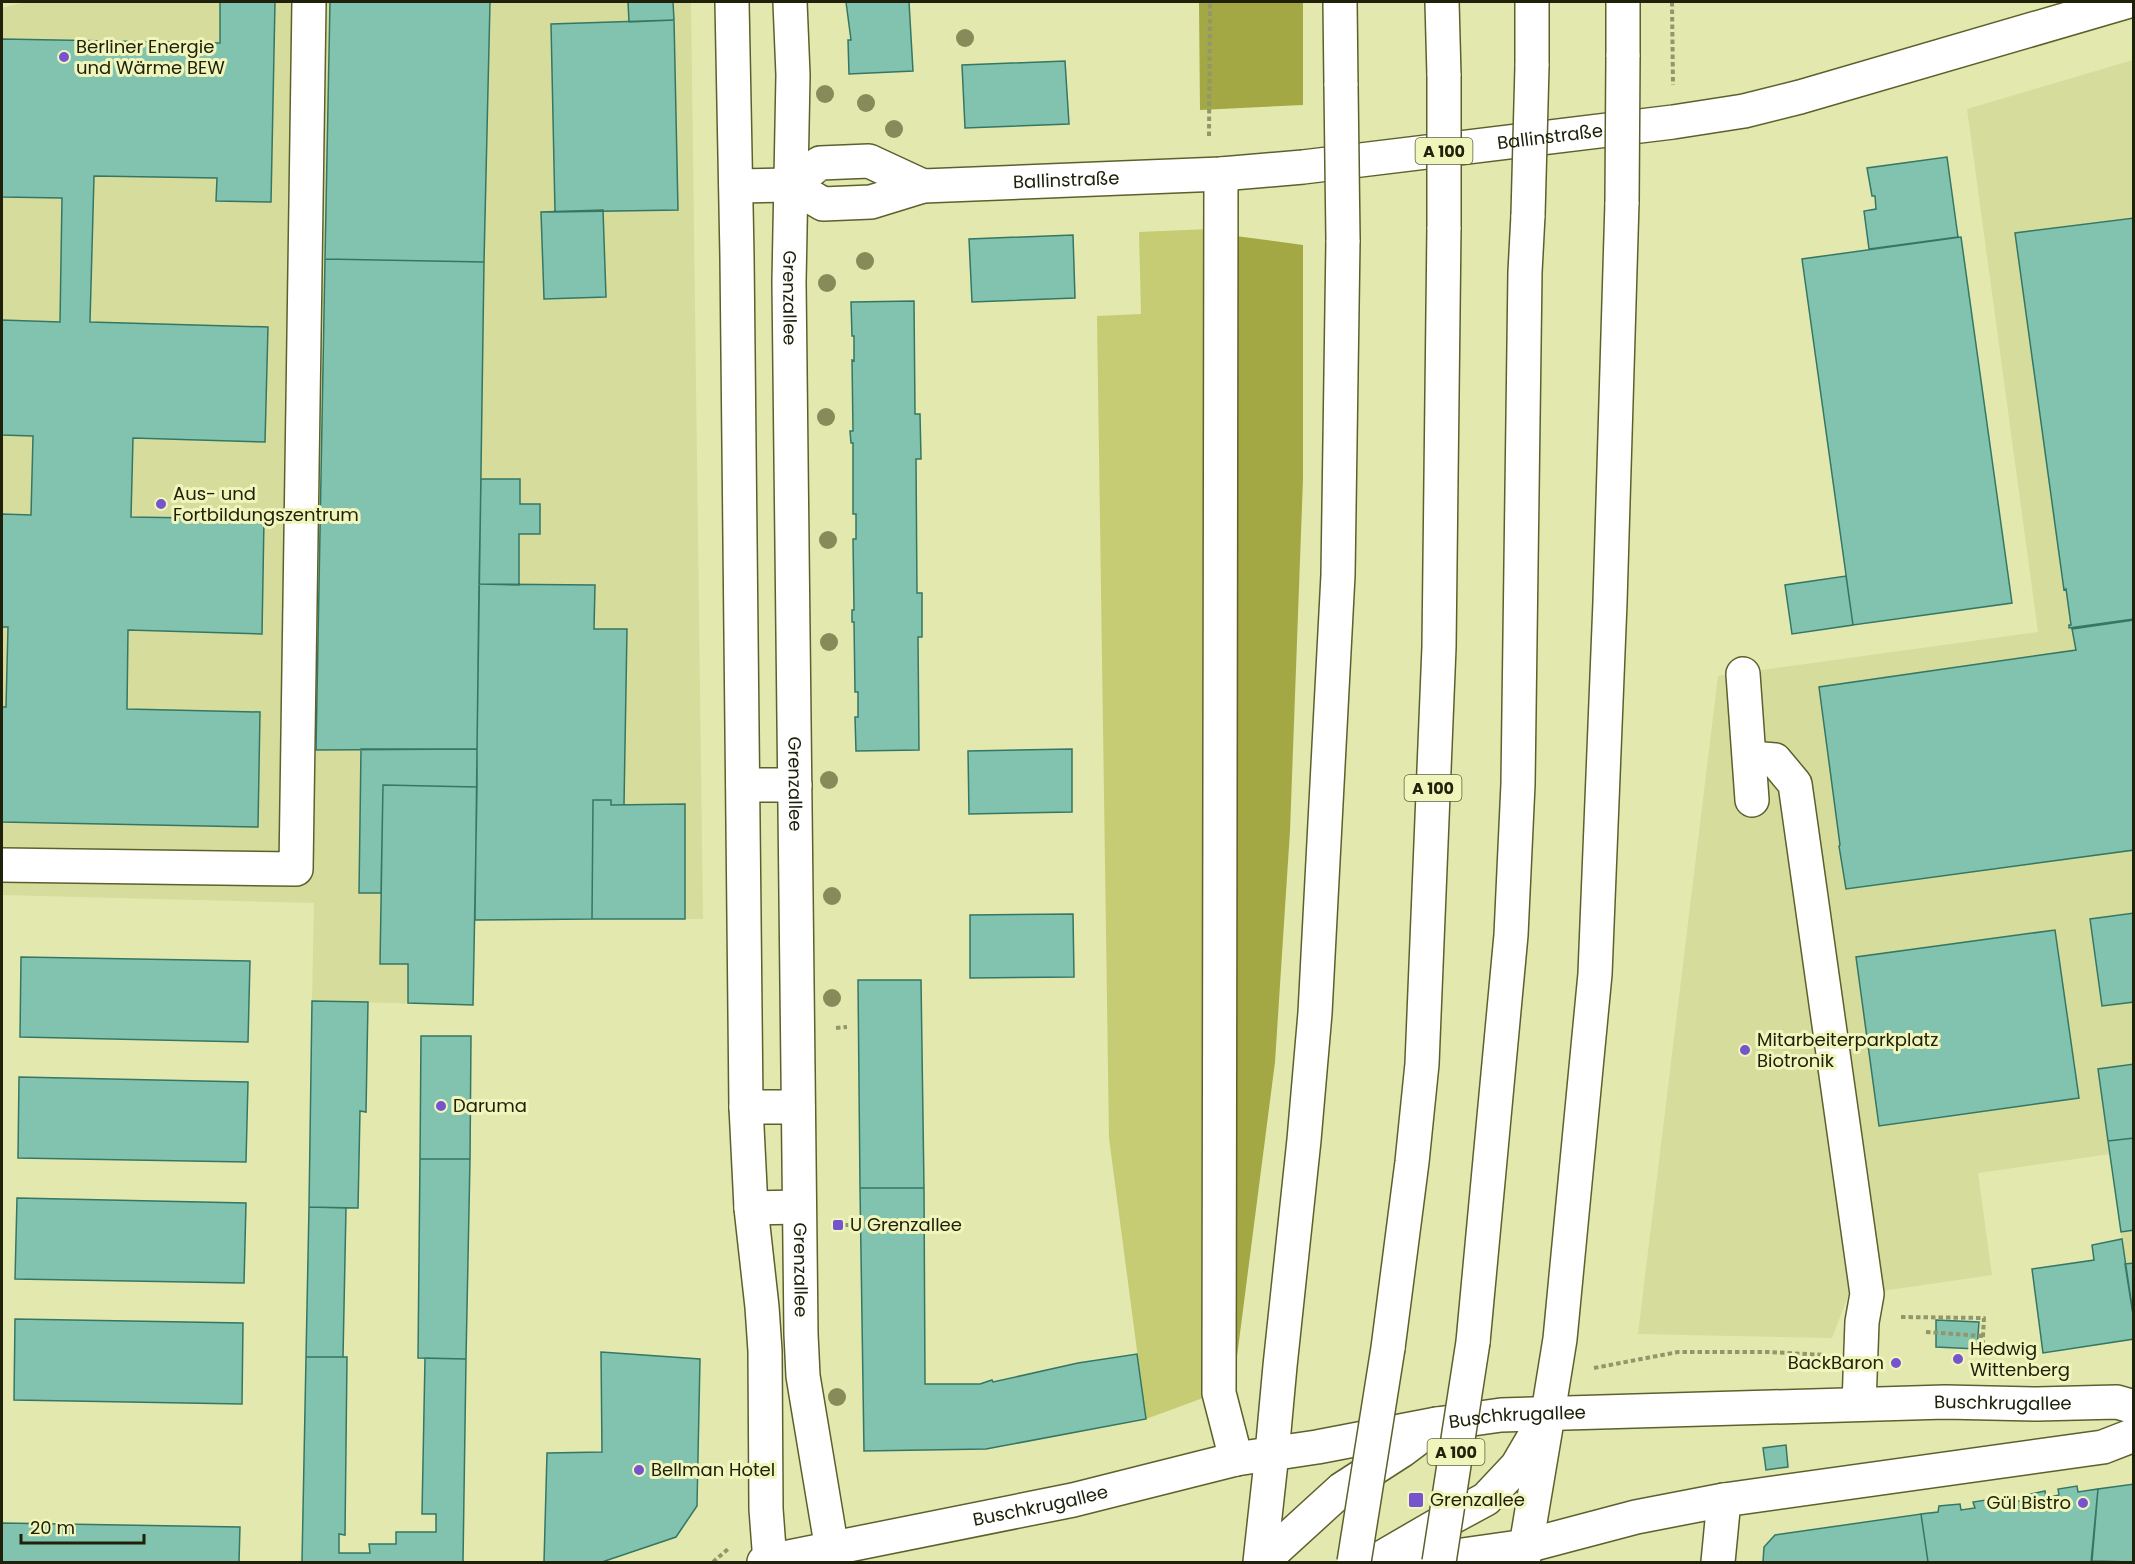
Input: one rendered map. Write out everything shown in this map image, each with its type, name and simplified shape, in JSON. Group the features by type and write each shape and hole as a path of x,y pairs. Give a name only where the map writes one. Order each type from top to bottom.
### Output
{"main road":[{"path":"2,865 296,869 309,2"},
{"path":"732,2 746,1107 751,1208 765,1351 768,1562"},
{"name":"Grenzallee","path":"790,2 793,75 789,282 803,1376 833,1555"},
{"path":"1261,1563 1315,1013 1338,575 1342,240 1340,2"},
{"name":"A 100","path":"1354,1563 1388,1348 1412,1162 1422,1052 1439,647 1444,226 1442,2"},
{"name":"A 100","path":"1439,1563 1473,1342 1511,935 1518,784 1525,273 1532,2"},
{"path":"1525,1554 1560,1339 1595,974 1610,602 1622,202 1623,2"},
{"name":"Ballinstraße","path":"791,185 820,163 869,161 923,186 1215,175 1303,167 1674,122 1744,111 1800,97 2126,2"},
{"path":"1215,175 1218,1392 1236,1459"},
{"path":"736,186 791,185"},
{"path":"1743,674 1752,800"},
{"path":"1750,758 1775,760 1795,783 1867,1294 1862,1322 1859,1404"},
{"path":"743,785 795,785"},
{"path":"746,1107 798,1107"},
{"path":"751,1208 800,1207"},
{"name":"Buschkrugallee","path":"768,1562 833,1555 928,1530 1073,1500 1236,1459 1501,1415 1945,1402 2037,1404 2116,1402 2133,1407"},
{"path":"1374,1563 1486,1499 1517,1466 1548,1413"},
{"path":"1261,1563 1342,1489 1437,1424"},
{"path":"1413,1563 1525,1554 1636,1517 1724,1500 2103,1447 2133,1436"},
{"path":"1718,1563 1724,1500"}],"path":[{"path":"1210,2 1215,175"},
{"path":"1672,2 1674,122"},
{"path":"836,1028 848,1027"},
{"path":"838,1225 849,1225"},
{"path":"1862,1322 1911,1316 1984,1318 1982,1354"},
{"path":"1926,1332 1983,1336"},
{"path":"1651,1357 1678,1352 1769,1352 1861,1357"}],"shaded area":[{"path":"25,2 691,2 703,919 475,920 473,1005 312,1001 314,903 2,895 2,8"},
{"path":"1199,2 1303,2 1303,105 1200,110"},
{"path":"2133,60 2133,1321 2110,1154 1978,1173 1992,1275 1848,1296 1832,1338 1638,1334 1718,676 2038,632 1967,109"},
{"path":"1209,229 1214,1394 1146,1419 1109,1138 1097,316 1141,314 1139,232"},
{"path":"1228,235 1303,245 1303,479 1290,831 1275,1062 1235,1372"}],"building":[{"path":"220,2 275,2 271,202 216,201 217,178 94,176 90,322 268,327 265,442 133,438 131,517 264,519 262,634 128,630 127,709 260,712 258,827 2,822 2,707 6,707 8,627 2,627 2,514 31,515 33,436 2,435 2,320 60,322 62,198 2,197 2,39 220,43"},
{"path":"330,2 490,2 484,262 325,259"},
{"path":"628,2 673,2 674,20 629,22"},
{"path":"846,2 909,2 913,71 849,74 848,40 851,40"},
{"path":"674,20 678,210 555,212 551,24"},
{"path":"1065,61 1069,124 965,128 962,65"},
{"path":"1947,157 1958,237 1869,249 1864,211 1876,209 1875,196 1872,196 1867,168"},
{"path":"603,210 606,297 544,299 541,212"},
{"path":"2134,218 2134,619 2069,628 2071,625 2066,589 2064,590 2015,233"},
{"path":"1073,235 1075,298 972,302 969,239"},
{"path":"1961,237 2012,603 1853,625 1802,259"},
{"path":"325,259 484,262 477,749 316,750"},
{"path":"914,301 915,414 920,414 921,459 916,459 917,593 922,593 922,637 918,637 919,750 856,751 855,717 858,717 858,692 855,692 854,622 852,622 852,610 854,610 853,539 856,539 856,514 853,514 853,443 851,443 850,431 853,431 852,360 854,361 851,302"},
{"path":"481,479 520,479 520,504 540,504 540,534 519,534 519,585 479,584"},
{"path":"1846,576 1853,625 1792,634 1785,585"},
{"path":"479,584 595,585 594,629 627,629 624,805 611,805 611,800 593,800 592,919 475,920"},
{"path":"2134,620 2134,850 1846,889 1819,687 2076,650 2072,629"},
{"path":"361,749 477,749 477,787 383,785 381,893 359,893"},
{"path":"1072,749 1072,812 969,814 968,751"},
{"path":"383,785 477,787 473,1005 408,1003 408,964 380,964"},
{"path":"593,800 611,800 611,805 685,804 685,919 592,919"},
{"path":"2134,913 2134,1002 2102,1006 2090,919"},
{"path":"1073,914 1074,977 970,978 970,915"},
{"path":"2055,930 2079,1098 1879,1126 1856,957"},
{"path":"21,957 250,961 248,1042 20,1037"},
{"path":"858,980 921,980 924,1188 860,1188"},
{"path":"312,1001 368,1002 366,1112 360,1111 358,1208 309,1207"},
{"path":"421,1036 471,1036 470,1159 420,1159"},
{"path":"2134,1064 2134,1138 2108,1141 2098,1069"},
{"path":"19,1077 248,1082 246,1162 18,1158"},
{"path":"2134,1138 2134,1230 2121,1232 2108,1141"},
{"path":"420,1159 470,1159 466,1359 418,1358"},
{"path":"860,1188 924,1188 925,1384 980,1384 1078,1363 1137,1354 1146,1419 986,1449 864,1451"},
{"path":"17,1198 246,1203 244,1283 15,1279"},
{"path":"309,1207 346,1208 343,1357 306,1357"},
{"path":"2122,1239 2134,1321 2134,1339 2043,1353 2032,1269 2094,1260 2092,1245"},
{"path":"2134,1263 2134,1321 2125,1264"},
{"path":"15,1319 243,1323 242,1404 14,1400"},
{"path":"1936,1320 1979,1322 1977,1349 1936,1347"},
{"path":"601,1352 700,1359 697,1506 676,1537 602,1562 544,1562 547,1453 602,1452"},
{"path":"306,1357 347,1357 345,1535 339,1534 339,1553 370,1553 369,1544 396,1544 396,1532 436,1532 436,1514 422,1514 425,1358 466,1359 463,1562 302,1562"},
{"path":"1786,1445 1788,1467 1766,1470 1763,1448"},
{"path":"2134,1484 2134,1562 2092,1561 2098,1489"},
{"path":"2077,1486 2078,1492 2098,1489 2091,1562 1928,1562 1921,1514 1938,1512 1939,1506 1960,1504 1961,1510 1975,1508 1973,1502 1992,1499 1993,1505 2026,1500 2026,1495 2045,1491 2046,1498 2059,1495 2058,1489"},
{"path":"1921,1514 1928,1562 1763,1562 1764,1547 1775,1535"},
{"path":"2,1523 240,1527 239,1562 2,1562"}],"place":[{"name":"Berliner Energie und Wärme BEW","path":"64,57"},
{"name":"Aus- und Fortbildungszentrum","path":"161,504"},
{"name":"Mitarbeiterparkplatz Biotronik","path":"1745,1050"},
{"name":"Daruma","path":"441,1106"},
{"name":"U Grenzallee","path":"838,1225"},
{"name":"Hedwig Wittenberg","path":"1958,1359"},
{"name":"BackBaron","path":"1896,1363"},
{"name":"Bellman Hotel","path":"639,1470"},
{"name":"Grenzallee","path":"1416,1500"},
{"name":"Gül Bistro","path":"2083,1503"}]}
